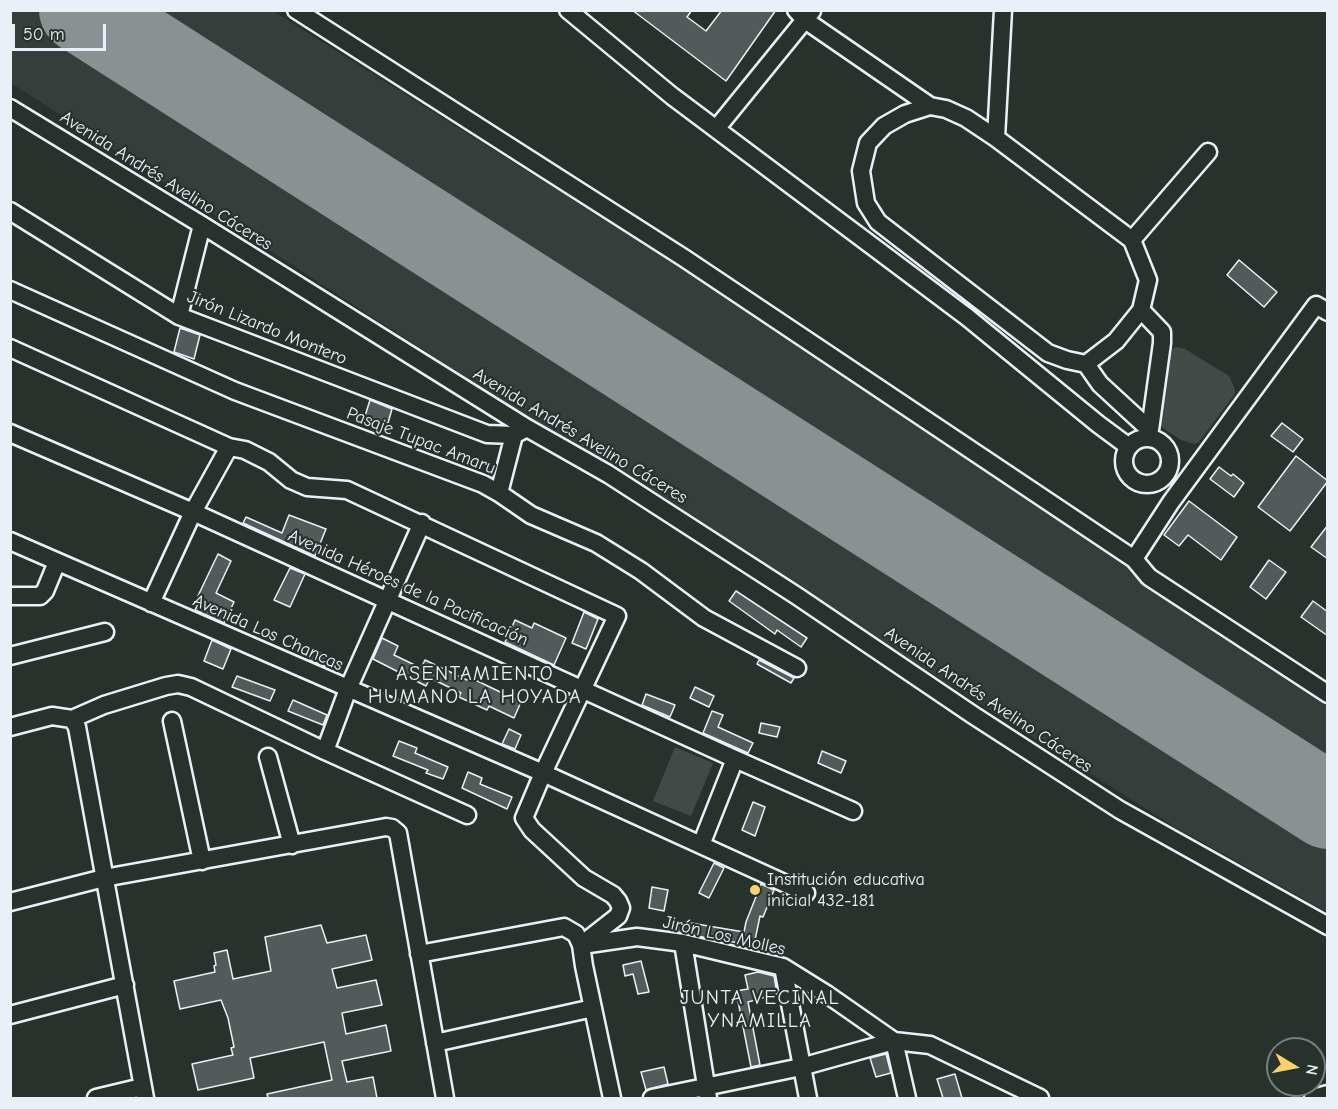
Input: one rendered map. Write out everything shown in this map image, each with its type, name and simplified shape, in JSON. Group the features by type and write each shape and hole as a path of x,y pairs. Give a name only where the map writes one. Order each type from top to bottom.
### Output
{"street":[{"path":"296,10 684,258 1134,559 1149,577 1328,694"},
{"path":"568,10 672,96 967,317 1129,447"},
{"path":"996,138 1003,10"},
{"path":"716,129 805,14 930,106 946,109 966,118 996,138 1132,240 1148,279 1141,310 1116,341 1086,364"},
{"path":"930,106 905,114 884,126 868,143 861,171 866,203 878,222 1048,353 1086,364 1100,384 1168,451 1170,458 1168,472 1163,478 1150,484 1142,484 1129,476 1124,462 1129,447 1150,434"},
{"name":"Avenida Andrés Avelino Cáceres","path":"10,108 202,225 520,432 608,474 1120,810 1328,926"},
{"path":"1132,240 1208,152"},
{"name":"Jirón Lizardo Montero","path":"10,212 179,316 472,429 487,434 520,432"},
{"path":"179,316 202,225"},
{"name":"Pasaje Tupac Amaru","path":"10,290 235,391 500,492 531,514 597,543 641,571 704,618 797,668"},
{"path":"1134,559 1196,467 1316,305 1328,312"},
{"path":"1141,310 1162,332 1150,434"},
{"path":"10,348 229,447 245,450 269,462 291,480 307,487 348,490 617,616 524,818 527,824 584,878 613,895 621,908 618,916 581,945"},
{"path":"500,492 520,432"},
{"name":"Avenida Héroes de la Pacificación","path":"10,433 193,512 853,811"},
{"path":"151,603 193,512 229,447"},
{"path":"1168,451 1196,467"},
{"path":"1150,484 1171,502"},
{"path":"325,752 348,689 422,524"},
{"name":"Avenida Los Chancas","path":"10,541 543,773 806,893"},
{"path":"10,596 40,596 45,591 57,562"},
{"path":"10,656 105,632"},
{"path":"10,726 52,716 72,718 104,705 178,684 191,687 325,752 467,815"},
{"path":"72,718 77,727 144,1093 96,1098"},
{"path":"172,721 202,861"},
{"path":"268,757 292,845"},
{"path":"701,845 735,759"},
{"path":"10,902 104,878 386,827 392,828 398,833 445,1098"},
{"path":"419,954 564,927 576,934 581,945 608,1098"},
{"name":"Jirón Los Molles","path":"581,945 637,937 683,943 783,967 894,1041 930,1045 1014,1092 1040,1098"},
{"path":"683,943 706,1092"},
{"path":"783,967 808,1098"},
{"path":"10,1015 125,985"},
{"path":"435,1043 593,1008"},
{"path":"652,1098 706,1092 894,1041 907,1098"},
{"path":"1313,1098 1328,1094"}],"shaded area":[{"path":"10,11 273,11 672,262 1133,566 1130,573 1327,706 1327,912 1175,827 570,445 11,83"},
{"path":"1177,347 1185,349 1229,376 1235,389 1235,394 1199,442 1195,444 1181,440 1157,424 1165,354"},
{"path":"675,747 713,763 691,816 653,801"}],"building":[{"path":"632,10 692,10 687,17 706,31 722,10 776,10 726,81"},
{"path":"1239,260 1277,292 1264,307 1227,275"},
{"path":"180,328 200,335 194,359 174,352"},
{"path":"370,400 392,409 388,423 365,416"},
{"path":"1282,423 1303,439 1293,452 1271,436"},
{"path":"1296,456 1328,481 1290,531 1258,507"},
{"path":"1219,467 1244,483 1234,497 1210,479"},
{"path":"1189,501 1237,537 1221,560 1188,535 1179,546 1164,535"},
{"path":"289,515 326,529 315,556 243,523 246,517 282,533"},
{"path":"1328,525 1328,559 1311,547"},
{"path":"218,554 231,561 216,593 234,602 224,623 195,610 199,602 196,600"},
{"path":"1269,560 1286,572 1266,599 1250,587"},
{"path":"290,568 305,574 290,607 274,600"},
{"path":"736,591 807,638 801,647 777,630 775,634 729,601"},
{"path":"1313,601 1328,612 1328,636 1301,617"},
{"path":"584,612 598,619 586,649 572,643"},
{"path":"515,620 532,628 534,623 566,638 554,665 505,642"},
{"path":"382,638 398,646 394,655 421,668 425,660 467,680 469,677 521,702 514,718 489,706 487,710 459,697 461,693 430,678 426,686 373,659"},
{"path":"212,640 231,649 223,669 204,661"},
{"path":"314,650 331,658 327,667 309,660"},
{"path":"759,660 794,678 791,683 757,664"},
{"path":"237,676 275,690 270,701 232,687"},
{"path":"695,687 714,696 709,707 690,698"},
{"path":"646,694 675,705 670,717 642,705"},
{"path":"293,700 327,715 323,725 288,711"},
{"path":"712,711 723,715 718,727 753,743 748,753 703,733"},
{"path":"761,723 780,727 777,737 759,733"},
{"path":"509,729 521,735 515,749 502,744"},
{"path":"399,741 417,748 415,753 448,767 443,779 426,773 428,770 393,756"},
{"path":"822,751 846,761 841,773 818,763"},
{"path":"468,772 482,778 480,784 512,797 507,809 462,788"},
{"path":"753,802 765,807 755,836 742,830"},
{"path":"714,863 724,868 709,898 699,893"},
{"path":"761,884 774,890 763,917 760,916 754,945 678,932 679,921 744,932"},
{"path":"652,887 668,890 664,911 649,908"},
{"path":"321,925 327,943 366,935 372,960 332,969 337,988 376,980 382,1005 342,1013 346,1034 386,1025 391,1051 342,1061 347,1082 373,1077 377,1098 268,1098 267,1094 332,1080 324,1042 250,1058 254,1078 198,1090 192,1064 233,1055 231,1048 234,1047 228,1018 221,1000 180,1009 174,981 215,972 214,953 227,950 233,979 271,971 265,937"},
{"path":"641,961 649,992 638,994 633,974 625,976 623,965"},
{"path":"758,972 774,976 777,994 748,1002 760,1065 751,1067 736,991 748,989 745,975"},
{"path":"886,1054 891,1073 876,1077 870,1058"},
{"path":"664,1067 668,1084 646,1090 641,1072"},
{"path":"955,1074 962,1098 943,1098 937,1079"}],"runway":[{"path":"82,10 1328,806"}],"place":[{"name":"Institución educativa inicial 432-181","path":"755,890"}],"district":[{"name":"ASENTAMIENTO HUMANO LA HOYADA","path":"475,686"},
{"name":"JUNTA VECINAL YNAMILLA","path":"760,1010"}]}
